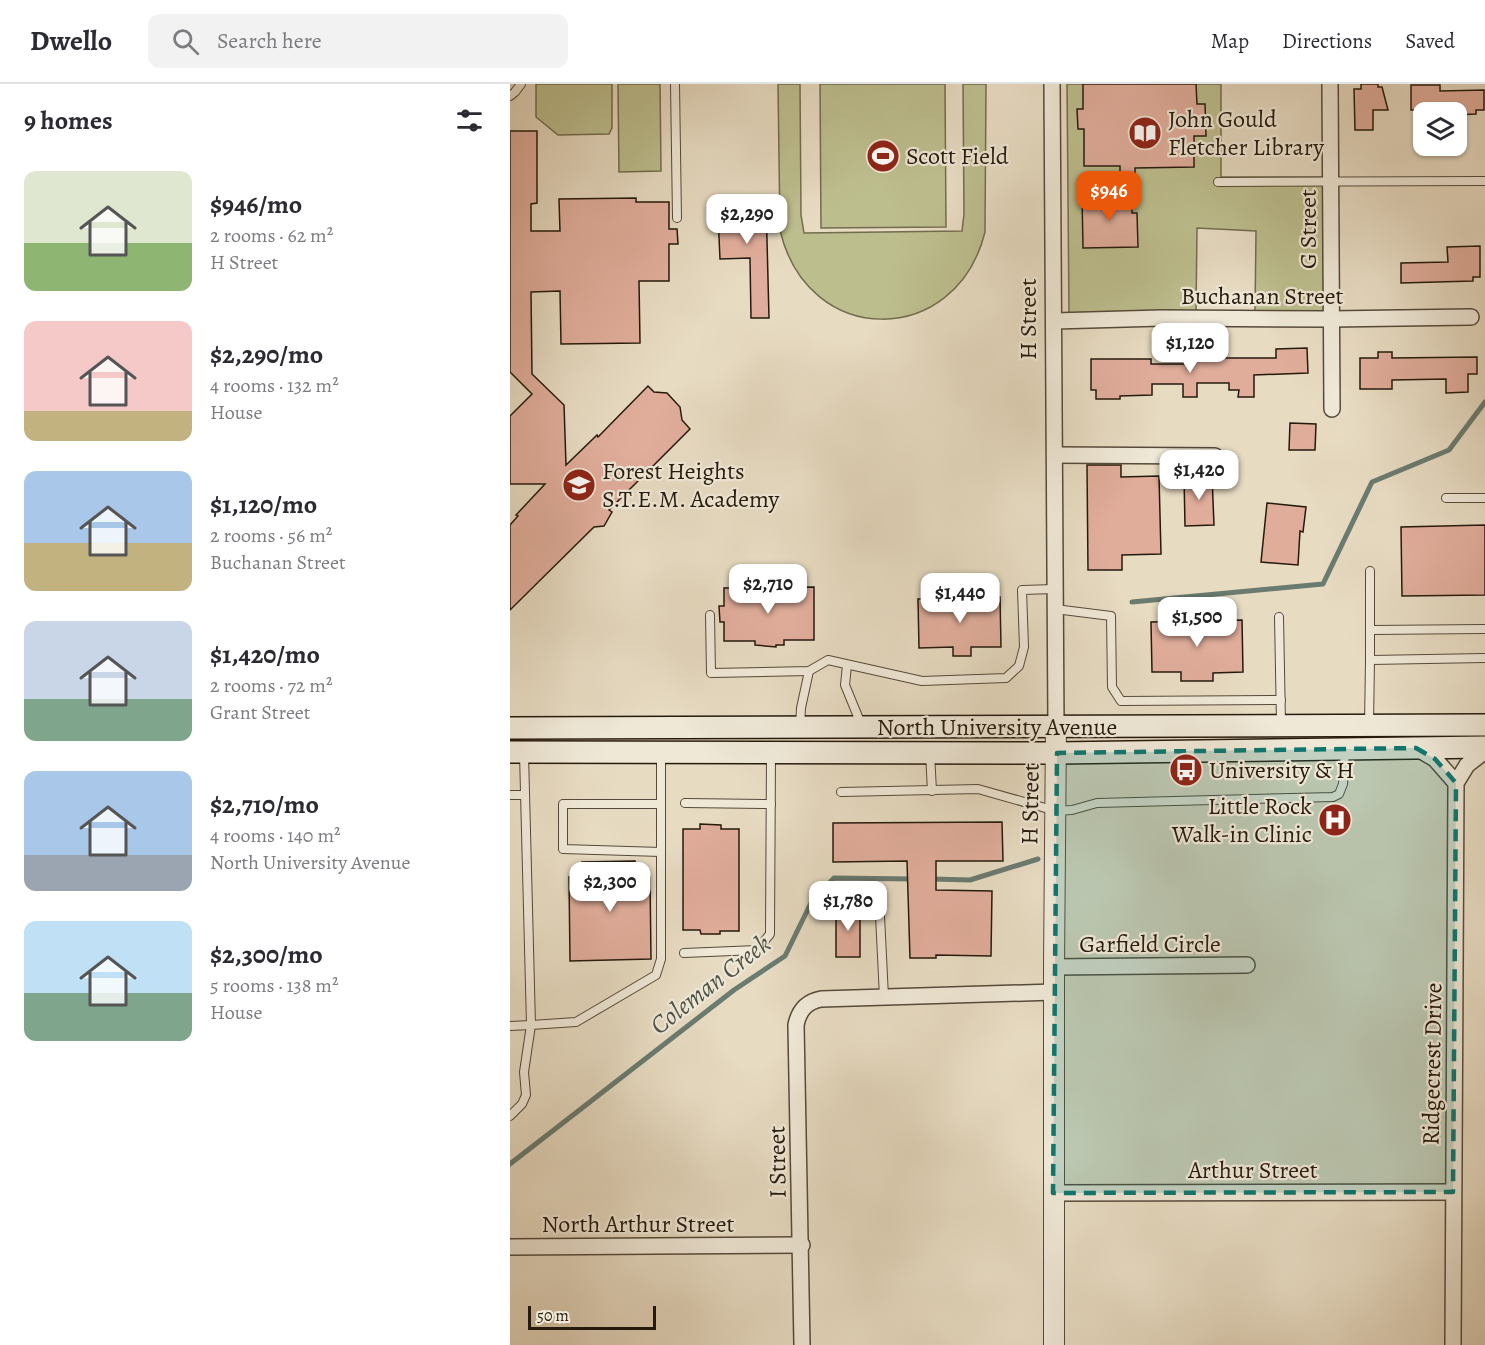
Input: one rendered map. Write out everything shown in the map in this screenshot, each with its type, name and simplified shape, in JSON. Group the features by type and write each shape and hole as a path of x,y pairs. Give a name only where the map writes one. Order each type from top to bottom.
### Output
{"main road":[{"name":"North University Avenue","path":"510,728 1485,725"},
{"name":"North University Avenue","path":"517,752 1057,753 1416,747 1485,749"}],"street":[{"name":"H Street","path":"1052,84 1057,753 1054,967 1054,1345"},
{"name":"G Street","path":"1330,84 1332,410"},
{"name":"Buchanan Street","path":"1054,321 1161,318 1471,317"},
{"path":"1055,455 1215,456"},
{"path":"1416,747 1435,759 1456,783 1467,765 1485,749"},
{"name":"Ridgecrest Drive","path":"1453,1345 1456,783"},
{"name":"Garfield Circle","path":"1054,967 1247,965"},
{"path":"884,997 1054,992"},
{"name":"I Street","path":"802,1345 802,1245 796,1026 798,1017 805,1006 813,1001 884,997"},
{"name":"Arthur Street","path":"1053,1193 1453,1192"},
{"name":"North Arthur Street","path":"510,1247 802,1245"}],"lane":[{"path":"510,96 521,84"},
{"path":"675,84 677,218"},
{"path":"1218,182 1485,182"},
{"path":"1446,498 1485,498"},
{"path":"1370,571 1370,725"},
{"path":"710,615 711,673 809,671 828,660 922,681 1006,678 1019,666 1024,647 1022,590 1055,589"},
{"path":"1055,609 1111,616 1112,687 1121,701 1281,700"},
{"path":"1279,617 1281,724"},
{"path":"1370,630 1485,629"},
{"path":"1370,660 1485,658"},
{"path":"847,665 845,685 861,726"},
{"path":"800,726 801,708 809,671"},
{"path":"841,792 978,789 1056,811 1072,810 1097,803 1333,797 1339,794 1343,784 1345,748"},
{"path":"510,1116 522,1104 525,1095 524,1072 531,1025 525,795 517,752"},
{"path":"510,1026 576,1022 656,975 661,959 661,753"},
{"path":"684,953 757,950 770,934 771,753"},
{"path":"930,753 932,790"},
{"path":"510,795 525,795"},
{"path":"686,803 771,804"},
{"path":"661,804 563,804 562,849 661,852"},
{"path":"880,916 884,997"}],"highlighted area":[{"path":"1416,748 1435,759 1456,783 1453,1192 1053,1193 1057,753"}],"green space":[{"path":"536,84 612,84 612,128 609,134 558,135 536,117"},
{"path":"618,84 660,84 661,171 619,172"},
{"path":"778,84 800,84 801,215 804,233 962,231 964,214 963,84 986,84 985,232 969,270 945,298 915,314 882,319 849,313 819,297 795,269 780,230"},
{"name":"Scott Field","path":"820,84 945,84 946,227 821,228"},
{"path":"1067,84 1221,84 1221,177 1323,177 1324,313 1255,311 1256,231 1197,228 1196,311 1069,313"}],"building":[{"name":"John Gould Fletcher Library","path":"1083,84 1196,84 1197,104 1205,104 1206,136 1194,136 1194,167 1135,168 1135,177 1120,177 1120,166 1084,166 1084,129 1078,129 1077,109 1083,109"},
{"path":"1361,84 1378,84 1378,87 1382,87 1388,110 1373,110 1373,130 1355,130 1354,89 1361,89"},
{"path":"1411,85 1440,85 1440,91 1484,90 1484,110 1476,110 1476,114 1467,114 1467,102 1413,102 1413,110 1411,110"},
{"name":"Forest Heights S.T.E.M. Academy","path":"510,131 537,131 537,203 531,204 531,231 560,231 559,199 636,198 636,202 669,202 669,229 677,229 678,244 669,244 669,281 639,281 640,343 561,344 560,291 531,292 532,374 564,405 566,465 597,435 598,437 648,386 654,392 667,393 680,407 682,420 690,429 609,510 612,512 604,526 594,527 510,610 510,525 518,516 516,515 545,484 510,484 510,416 532,394 510,372"},
{"path":"1132,194 1132,213 1137,213 1138,247 1083,248 1082,195"},
{"path":"728,196 729,202 766,201 769,318 751,318 750,258 720,259 718,215 715,215 714,197"},
{"path":"1480,246 1480,277 1473,277 1473,281 1401,283 1401,263 1448,262 1447,247"},
{"path":"1307,348 1308,373 1254,375 1254,397 1238,397 1239,390 1229,390 1229,383 1197,383 1197,397 1183,397 1183,384 1152,384 1152,395 1120,396 1120,399 1096,399 1096,390 1091,390 1091,359 1151,359 1151,364 1184,364 1184,358 1276,358 1276,349"},
{"path":"1378,352 1392,352 1392,358 1477,357 1477,374 1468,374 1468,392 1446,393 1446,379 1392,380 1392,389 1360,389 1360,358 1378,358"},
{"path":"1290,423 1316,424 1315,450 1289,450"},
{"path":"1087,465 1121,465 1121,477 1159,476 1161,554 1122,555 1122,570 1088,570"},
{"path":"1212,475 1214,525 1185,526 1184,476"},
{"path":"1267,503 1306,507 1303,532 1300,531 1298,565 1261,562"},
{"path":"1485,525 1485,595 1402,596 1401,527"},
{"path":"814,587 814,640 784,640 784,645 776,645 776,647 755,645 755,641 724,641 724,622 720,622 719,606 724,606 724,588"},
{"path":"1000,597 1001,647 971,647 971,656 953,656 953,647 919,648 918,599"},
{"path":"1242,620 1243,672 1213,673 1213,681 1181,681 1181,672 1152,672 1151,622"},
{"path":"1002,822 1003,861 936,861 936,890 992,891 991,956 936,955 936,958 910,958 907,861 833,862 833,823"},
{"path":"700,824 721,825 721,829 739,829 739,931 701,934 700,930 683,930 683,829 700,829"},
{"path":"635,861 635,877 650,877 651,959 570,961 569,877 583,877 582,862"},
{"path":"836,908 860,908 860,957 836,957"}],"waterway":[{"name":"Coleman Creek","path":"1132,602 1323,584 1372,482 1449,450 1485,402"},
{"name":"Coleman Creek","path":"932,879 970,880 1038,859"},
{"name":"Coleman Creek","path":"510,1164 734,990 785,956 811,903 834,878 913,879"}],"place":[{"name":"John Gould Fletcher Library","path":"1145,133"},
{"name":"Scott Field","path":"883,156"},
{"name":"Forest Heights S.T.E.M. Academy","path":"579,485"},
{"name":"University & H","path":"1186,770"},
{"name":"Little Rock Walk-in Clinic","path":"1335,820"}]}
